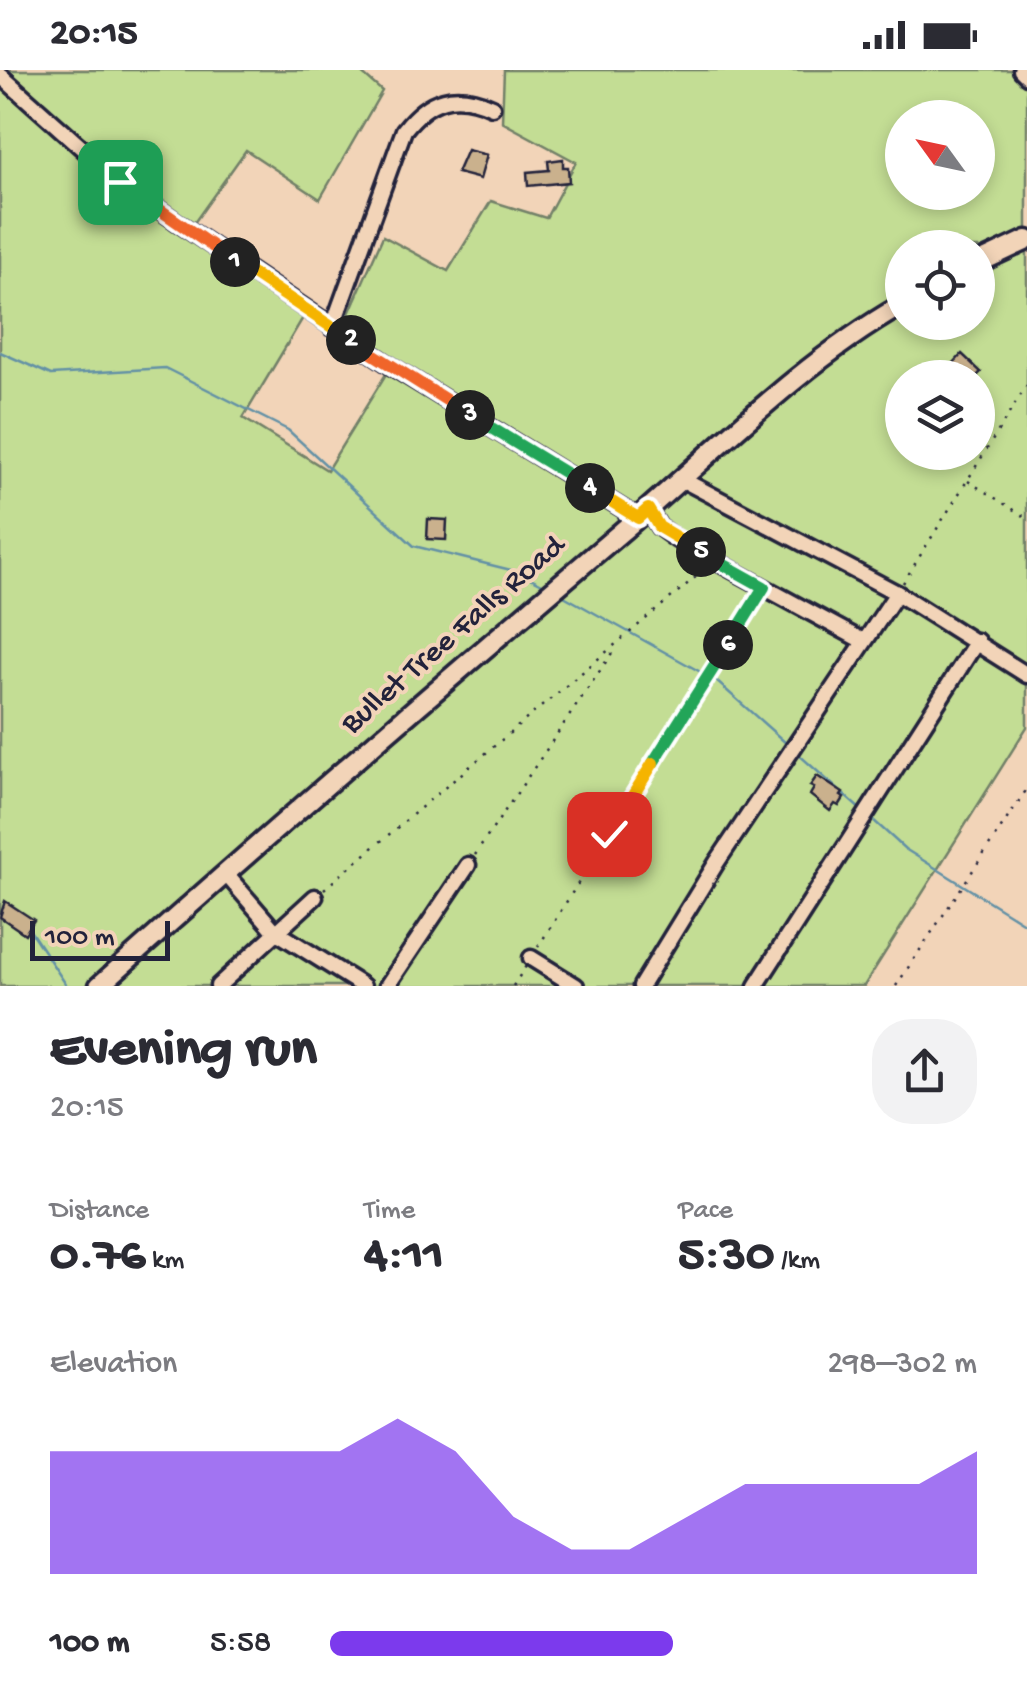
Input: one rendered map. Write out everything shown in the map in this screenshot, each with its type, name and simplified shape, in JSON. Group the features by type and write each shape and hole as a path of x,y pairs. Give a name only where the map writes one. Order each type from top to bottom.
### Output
{"main road":[{"path":"995,255 1027,240"},
{"name":"Bullet Tree Falls Road","path":"99,986 782,390 885,315"}],"street":[{"path":"1022,70 1027,76"},
{"path":"0,75 120,182 332,328 643,513 659,527 863,641"},
{"path":"332,328 404,130 415,115 444,100 460,96 492,107"},
{"path":"682,479 897,593 1027,675"},
{"path":"641,986 717,862 897,593"},
{"path":"756,986 978,641"},
{"path":"387,986 468,865"},
{"path":"225,873 275,931 363,986"},
{"path":"218,986 315,897"},
{"path":"531,958 576,986"}],"path":[{"path":"897,593 1027,385"},
{"path":"967,480 1027,518"},
{"path":"315,897 716,560"},
{"path":"513,986 764,587"},
{"path":"468,865 620,640"},
{"path":"896,986 1027,789"}],"green space":[{"path":"0,70 358,70 382,91 320,199 246,150 189,230 307,311 243,418 327,470 391,366 340,334 383,236 448,271 491,201 546,218 576,162 502,122 504,70 1027,70 1027,727 864,986 0,986"}],"building":[{"path":"467,150 487,155 480,179 457,173"},
{"path":"563,159 569,182 528,186 527,172 549,170 548,161"},
{"path":"428,519 447,520 446,540 427,539"},
{"path":"817,776 843,793 839,806 835,804 830,811 810,795 814,788 810,786"},
{"path":"5,901 34,920 25,934 0,917"}],"waterway":[{"path":"0,352 51,375 165,368 288,430 414,546 519,572 546,586"},
{"path":"562,595 715,680 787,744"},
{"path":"797,753 862,811"},
{"path":"872,819 905,849 1027,925"},
{"path":"29,929 67,986"}],"route":[{"path":"120,182 391,366 638,518 648,509 659,527 678,540 764,587 609,834"}]}
